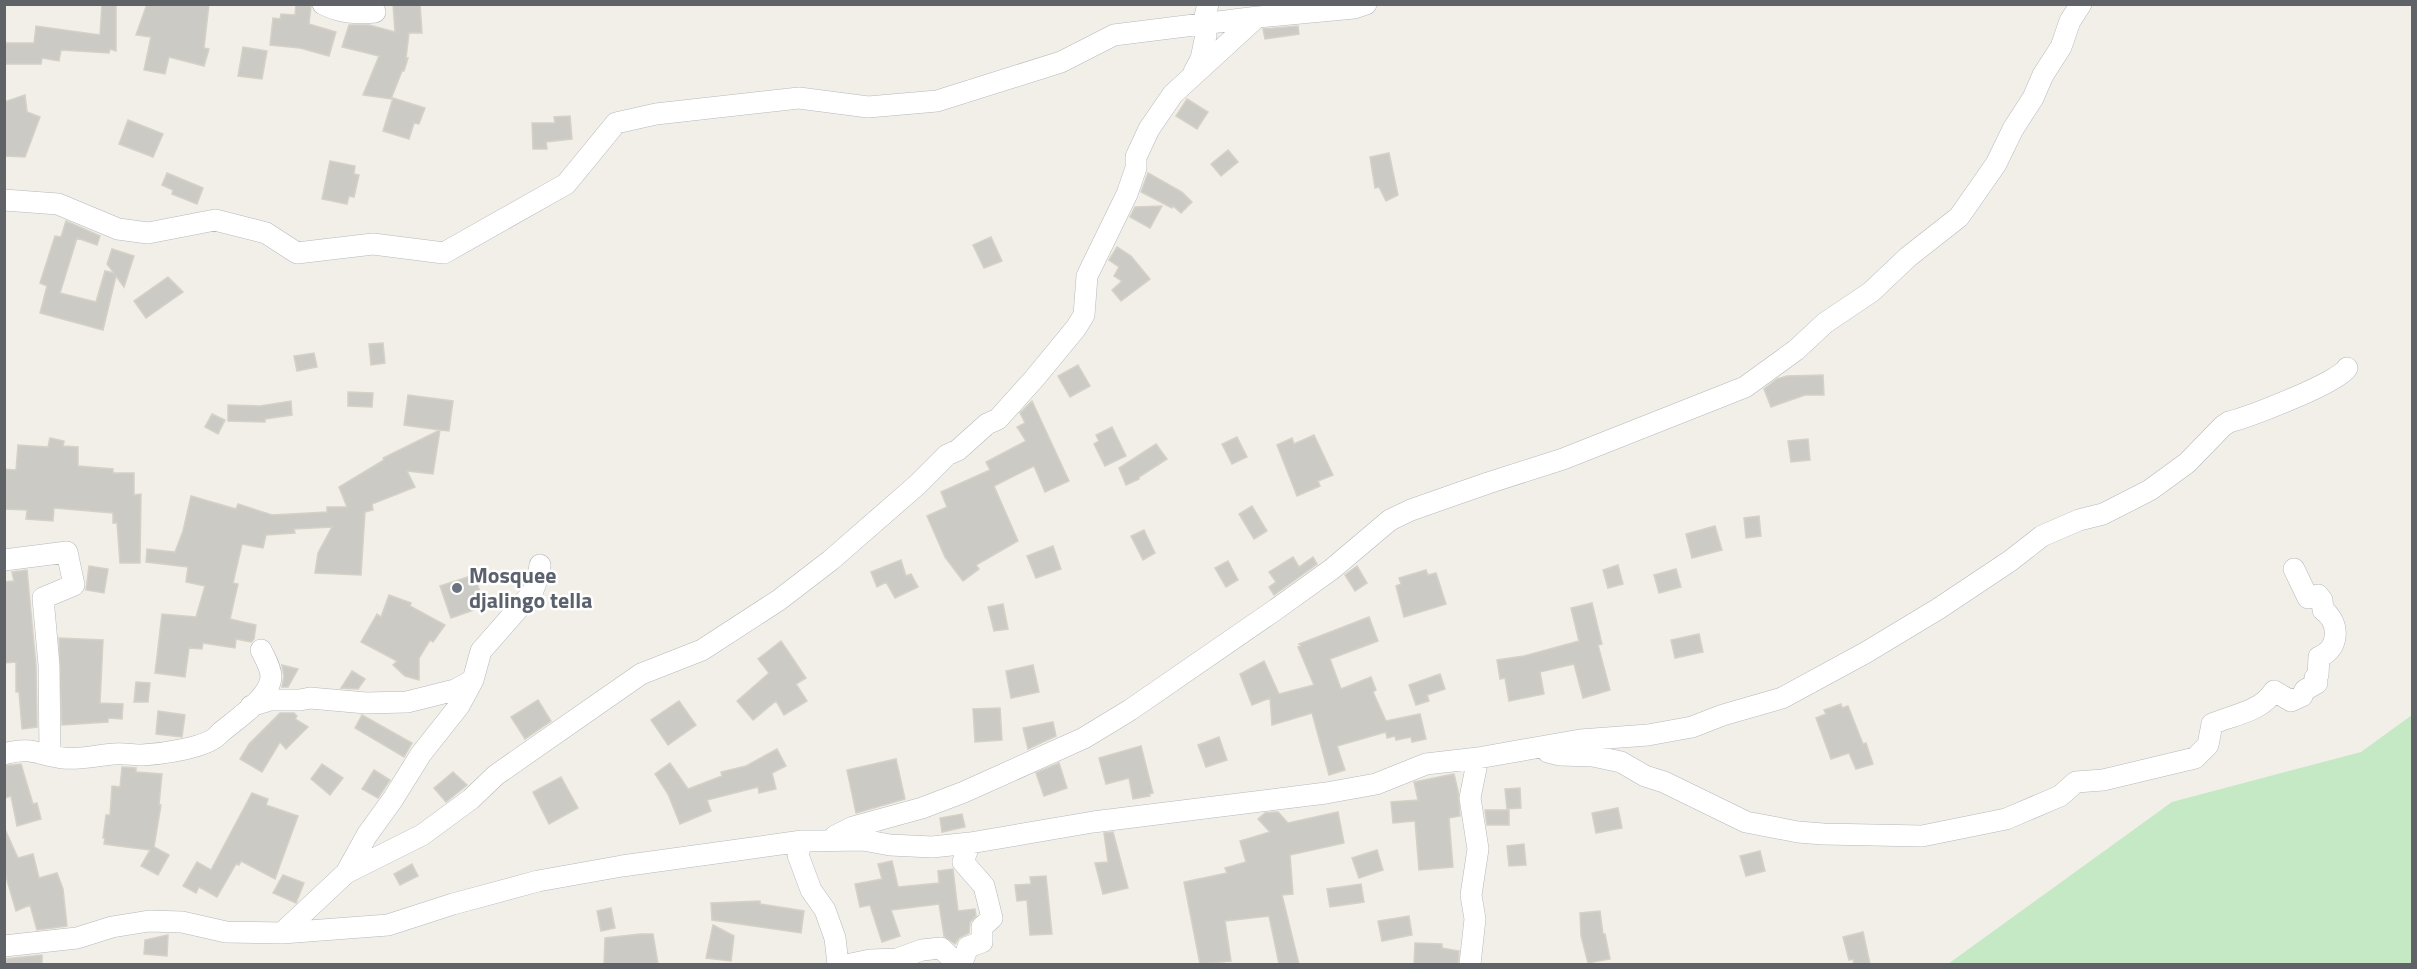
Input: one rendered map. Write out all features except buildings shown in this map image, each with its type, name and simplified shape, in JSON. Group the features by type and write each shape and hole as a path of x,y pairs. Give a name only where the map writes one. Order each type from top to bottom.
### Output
{"street":[{"path":"323,4 345,12 360,14 375,12"},
{"path":"1194,73 1206,35 1203,26 1208,4"},
{"path":"4,200 58,204 118,229 148,233 215,220 266,233 297,253 373,244 444,254 566,184 616,123 656,114 800,98 868,106 937,101 1061,62 1114,35 1203,26 1262,11 1354,8 1366,4"},
{"path":"829,839 854,827 921,808 964,792 1084,738 1130,710 1332,569 1390,520 1488,483 1563,459 1745,387 1796,350 1825,323 1872,292 1908,257 1959,217 1996,164 2013,129 2061,47 2070,21 2081,4"},
{"path":"282,933 346,873 422,835 471,799 496,775 641,674 702,651 779,600 831,560 917,485 947,455 958,450 987,424 998,419 1027,388 1084,315 1087,276 1127,194 1136,168 1136,156 1140,144 1173,94 1262,11"},
{"path":"4,946 77,938 112,927 149,921 183,922 226,932 282,933 388,925 453,904 538,881 622,866 829,839 932,847 970,843 1093,822 1326,793 1376,784 1426,764 1478,758 1596,738 1648,735 1692,727 1723,715 1782,698 1858,657 1938,609 2010,561 2042,536 2072,523 2103,514 2150,490 2187,463 2229,422 2308,392 2340,375 2347,368"},
{"path":"4,560 68,552 74,585 43,598 49,666 50,754"},
{"path":"346,873 367,835 393,800 421,754 459,706 473,680 481,651 532,593 540,565"},
{"path":"1536,748 1560,755 1593,756 1621,762 1738,820 1788,830 1823,834 1922,836 2006,819 2060,796 2076,782 2103,780 2195,758 2208,745 2212,724 2246,712 2270,698 2274,691 2291,701 2302,696 2305,690 2317,683 2315,678 2318,675 2319,657 2327,654 2334,643 2337,632 2329,615 2323,610 2322,600 2318,595 2308,598 2294,569"},
{"path":"4,754 17,750 63,758 115,754 144,755 206,744 216,740 220,733 268,689 271,677 261,650"},
{"path":"250,707 277,699 310,698 366,703 407,702 455,690 473,680"},
{"path":"1470,964 1475,919 1471,895 1478,849 1470,798 1478,758"},
{"path":"801,841 798,855 812,890 825,910 845,963 897,959 921,950 941,948 951,958 962,963 968,947 982,942 982,927 992,918 984,886 963,862 970,843"}],"green space":[{"path":"2412,715 2412,964 1948,964 2172,802 2361,752"}],"place":[{"name":"Mosquee djalingo tella","path":"457,588"}]}
